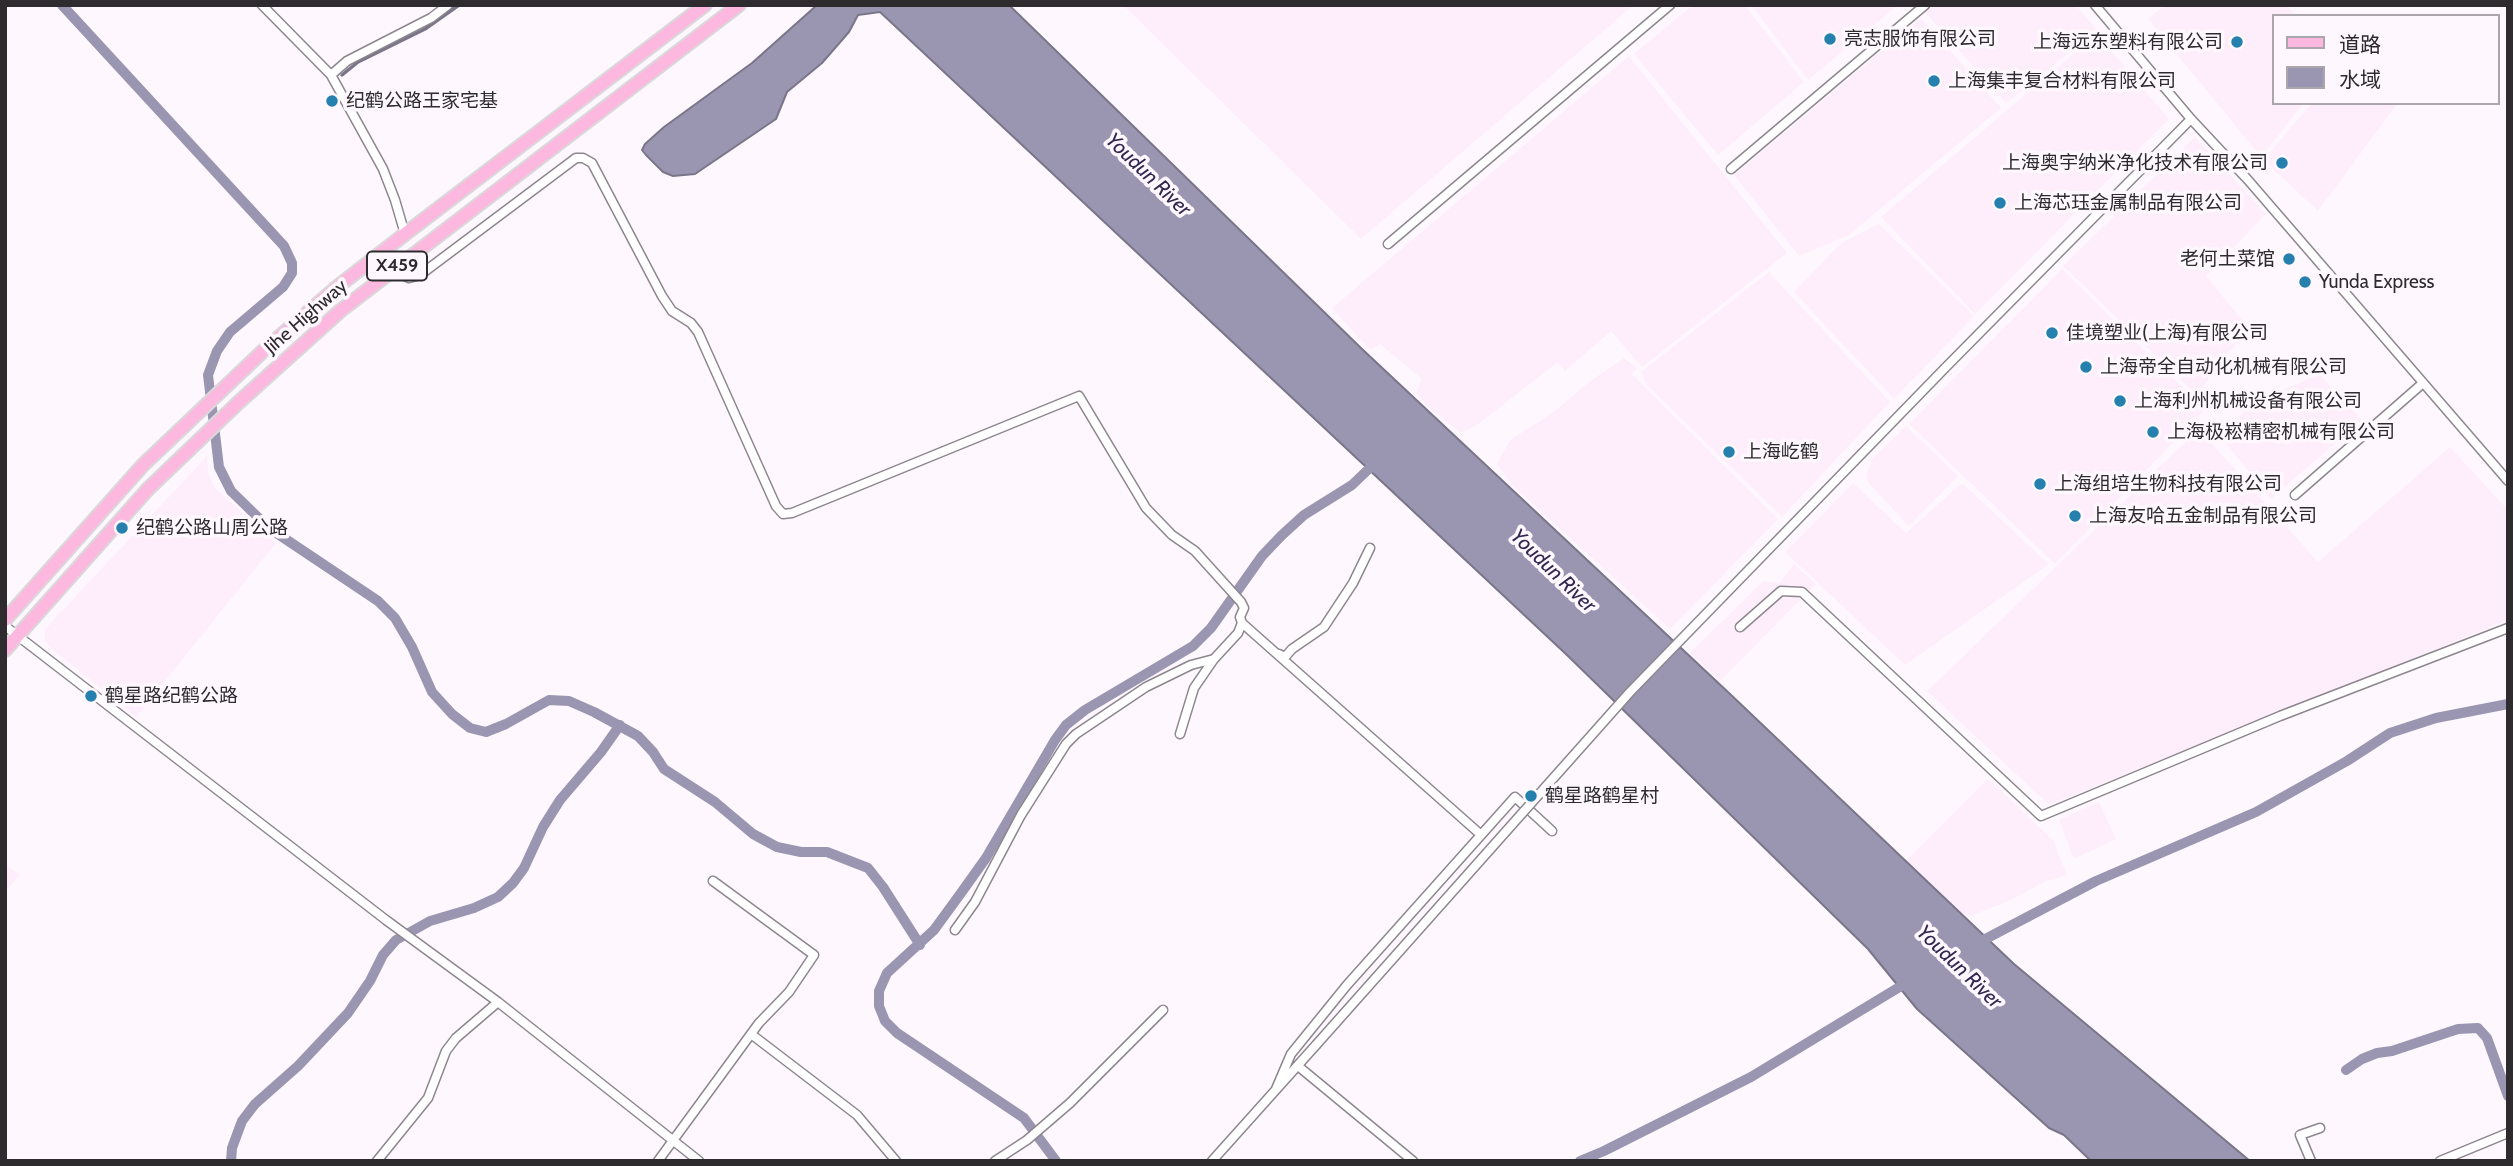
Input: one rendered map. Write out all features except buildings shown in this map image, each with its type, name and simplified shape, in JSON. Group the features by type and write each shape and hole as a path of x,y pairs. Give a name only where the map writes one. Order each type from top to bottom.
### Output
{"main road":[{"name":"Jihe Highway","path":"5,620 103,508 234,377 336,288 705,5"},
{"name":"Jihe Highway","path":"5,650 115,524 194,444 340,311 739,5"}],"street":[{"path":"262,5 331,75 383,169 405,234"},
{"path":"331,75 348,61 431,18 448,5"},
{"path":"1388,244 1670,5"},
{"path":"1731,169 1924,5"},
{"path":"2095,5 2191,119 2248,180 2508,481"},
{"path":"1212,1161 1630,691 2191,119"},
{"path":"398,265 403,275 409,278 420,275 576,158 592,163 667,304 698,332 772,498 783,514 792,513 1079,396 1146,508 1172,535 1195,551 1241,602 1244,608 1240,617 1242,623 1480,834"},
{"path":"2295,495 2423,383"},
{"path":"1279,654 1285,657 1324,627 1353,583 1370,548"},
{"path":"1740,627 1781,591 1802,592 2041,816 2280,716 2508,628"},
{"path":"1180,734 1194,688 1214,659 1238,633 1242,623"},
{"path":"5,626 93,691 386,920 498,1002 699,1161"},
{"path":"955,930 975,902 1021,815 1066,744 1076,734 1146,687 1191,665 1214,659"},
{"path":"1276,1089 1291,1054 1347,985 1515,797 1552,831"},
{"path":"658,1161 751,1034 789,992 814,955 713,881"},
{"path":"383,1158 428,1098 446,1051 456,1038 498,1002"},
{"path":"995,1161 1043,1126 1163,1010"},
{"path":"751,1034 857,1115 896,1161"},
{"path":"1298,1066 1413,1161"},
{"path":"2311,1161 2300,1135 2320,1128"},
{"path":"2440,1161 2508,1133"}],"shaded area":[{"path":"1123,5 1634,5 1361,239"},
{"path":"1693,5 1745,5 1804,82 1718,155 1634,54"},
{"path":"1751,5 1898,5 1808,80"},
{"path":"1934,5 2076,5 2097,30 2006,103 1925,12"},
{"path":"2165,5 2286,5 2294,14 2272,14 2272,105 2302,105 2261,157 2148,19"},
{"path":"1921,18 2001,108 1849,235 1799,256 1734,175"},
{"path":"2097,34 2169,119 1975,314 1881,217"},
{"path":"1629,56 1787,253 1642,367 1611,331 1565,371 1558,362 1477,425 1461,433 1430,409 1416,393 1422,379 1380,344 1370,350 1332,308"},
{"path":"2310,105 2396,105 2318,211 2263,160"},
{"path":"2195,137 2266,214 2206,276 2249,328 2196,395 2063,266"},
{"path":"1879,224 1974,316 1894,399 1794,292 1841,243"},
{"path":"2062,269 2205,410 2055,564 1909,424"},
{"path":"1769,272 1890,402 1782,517 1646,384 1641,372"},
{"path":"1624,358 1637,368 1632,374 1778,519 1670,629 1513,486 1497,464 1510,440 1555,411 1589,382"},
{"path":"2319,374 2362,420 2271,499 2219,435 2254,403"},
{"path":"1906,426 1958,476 1909,526 1869,484 1866,477 1872,459"},
{"path":"2199,429 2318,562 2450,447 2508,510 2508,620 2049,805 1927,691"},
{"path":"207,456 208,472 214,487 276,543 136,717 52,649 45,641 45,629"},
{"path":"1853,483 1906,533 1962,483 2049,564 1905,665 1785,552"},
{"path":"1794,564 1816,584 1720,681 1690,653 1763,581 1779,583"},
{"path":"1988,779 2053,840 2067,875 2046,881 2009,901 1970,916 1960,913 1906,861"},
{"path":"2099,802 2116,839 2074,859 2059,820"},
{"path":"5,864 20,875 5,892"}],"water":[{"name":"Youdun River","path":"817,5 1009,5 1362,349 2014,964 2250,1161 2091,1161 2064,1135 2049,1128 1917,1009 1868,949 1568,656 880,12 858,15 849,32 822,63 787,92 776,119 695,174 673,176 663,172 646,155 642,150 645,144 664,127 752,63"}],"waterway":[{"path":"62,5 284,246 292,263 292,273 283,287 230,332 217,351 208,375 219,467 231,491 269,528 378,601 395,618 412,647 432,692 452,714 470,728 486,732 549,700 569,701 594,712 638,736 664,769 715,802 753,834 777,847 801,852 827,852 868,868 920,945"},
{"path":"342,75 358,62 425,29 459,5"},
{"path":"1056,1161 1024,1118 897,1033 885,1021 879,1006 879,991 887,973 934,930 961,893 986,858 1066,725 1085,710 1193,646 1211,628 1262,556 1281,536 1304,515 1352,485 1376,462"},
{"path":"1974,945 2096,881 2256,812 2347,761 2390,733 2436,718 2508,704"},
{"path":"231,1161 232,1148 242,1121 255,1104 298,1066 348,1013 370,981 383,955 396,940 430,921 474,908 498,897 513,883 524,868 543,827 560,800 620,725"},
{"path":"1580,1161 1751,1077 1911,980"},
{"path":"2346,1070 2377,1053 2392,1051 2458,1029 2478,1028 2487,1038 2508,1096"}],"place":[{"name":"亮志服饰有限公司","path":"1830,39"},
{"name":"上海远东塑料有限公司","path":"2237,42"},
{"name":"上海集丰复合材料有限公司","path":"1934,81"},
{"name":"纪鹤公路王家宅基","path":"332,101"},
{"name":"上海奥宇纳米净化技术有限公司","path":"2282,163"},
{"name":"上海芯珏金属制品有限公司","path":"2000,203"},
{"name":"老何土菜馆","path":"2289,259"},
{"name":"Yunda Express","path":"2305,282"},
{"name":"佳境塑业(上海)有限公司","path":"2052,333"},
{"name":"上海帝全自动化机械有限公司","path":"2086,367"},
{"name":"上海利州机械设备有限公司","path":"2120,401"},
{"name":"上海极崧精密机械有限公司","path":"2153,432"},
{"name":"上海屹鹤","path":"1729,452"},
{"name":"上海组培生物科技有限公司","path":"2040,484"},
{"name":"上海友哈五金制品有限公司","path":"2075,516"},
{"name":"纪鹤公路山周公路","path":"122,528"},
{"name":"鹤星路纪鹤公路","path":"91,696"},
{"name":"鹤星路鹤星村","path":"1531,796"}]}
